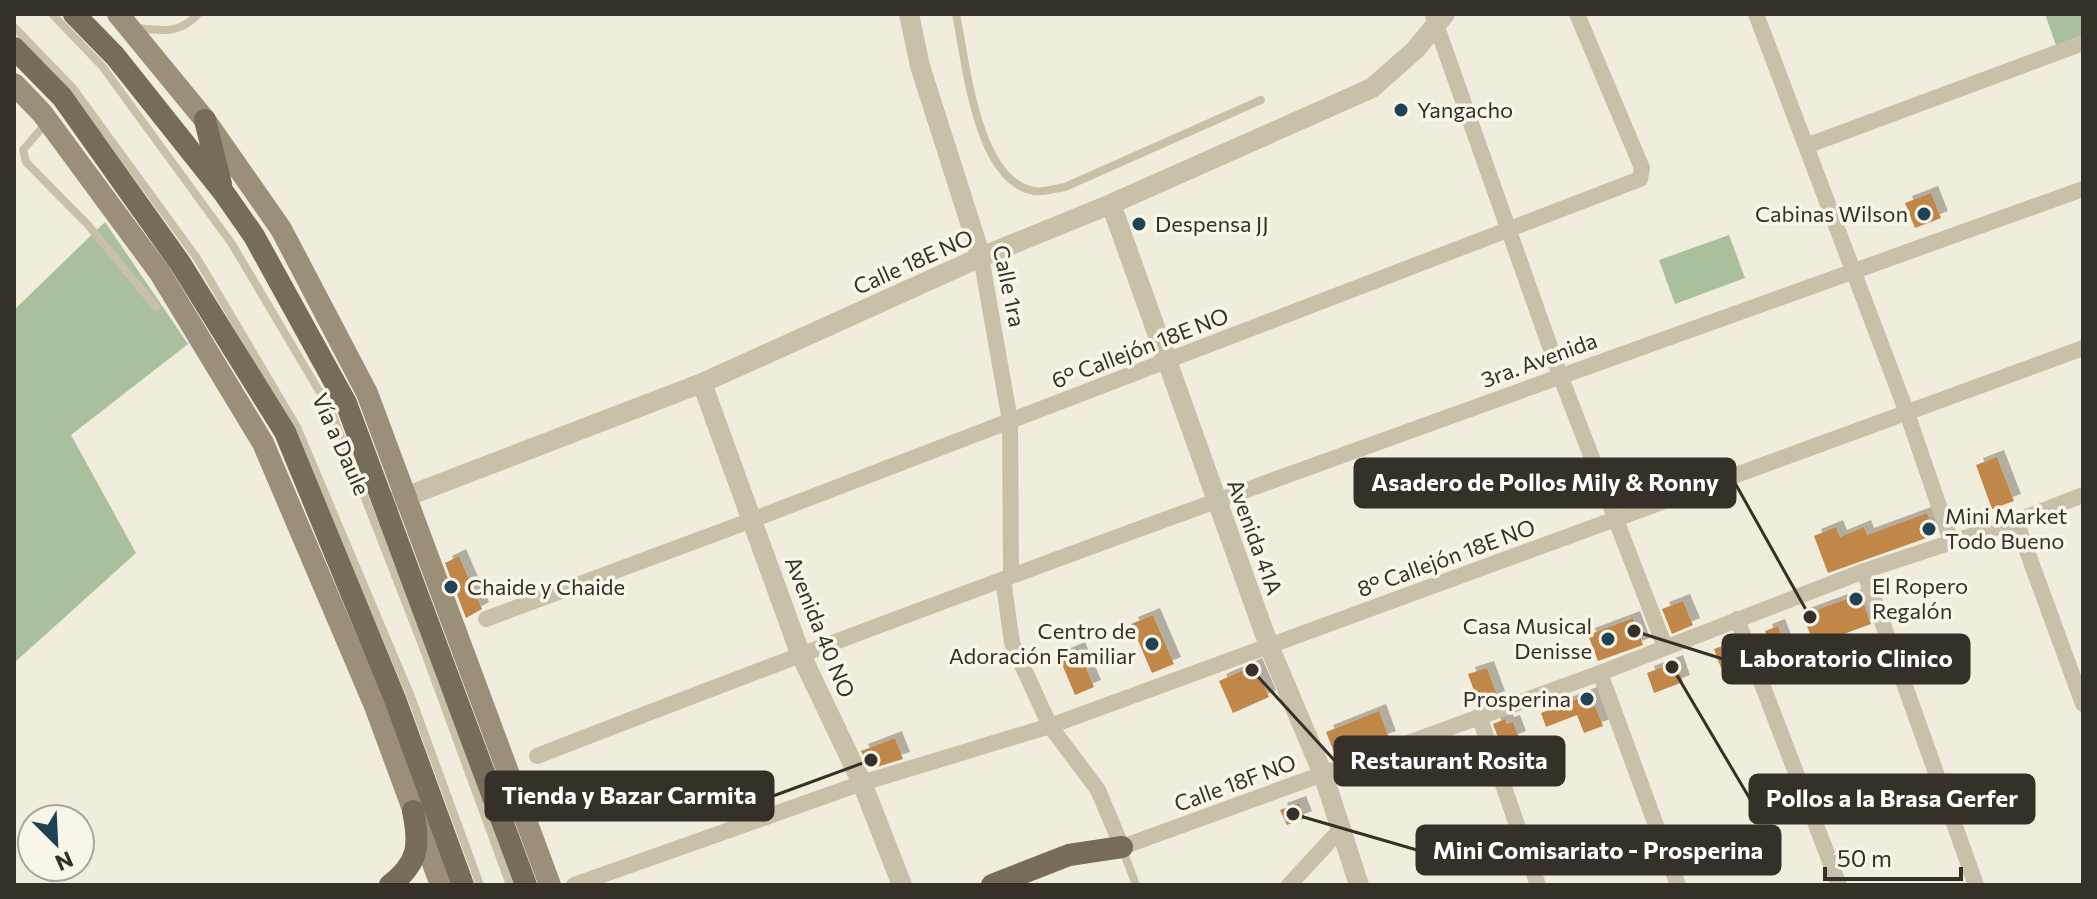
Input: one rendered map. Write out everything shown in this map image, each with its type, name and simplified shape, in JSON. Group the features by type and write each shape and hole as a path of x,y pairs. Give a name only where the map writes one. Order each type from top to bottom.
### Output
{"main road":[{"name":"Vía a Daule","path":"74,14 115,56 224,193 254,236 346,403 461,643 550,885"},
{"name":"Vía a Daule","path":"124,21 205,120 281,229 367,393 394,501 526,885"},
{"path":"14,48 62,97 180,263 285,432 395,699 463,885"},
{"path":"14,84 48,122 160,273 263,443 375,706 441,885"},
{"path":"205,120 224,193"},
{"path":"390,885 403,875 416,852 418,835 413,811"},
{"path":"992,885 1069,855 1119,848"},
{"path":"1026,885 1119,848"}],"street":[{"name":"Calle 1ra","path":"909,14 920,66 981,257 1010,421 1007,580 1012,643 1050,726 1098,790 1119,848"},
{"name":"6° Callejón 18E NO","path":"486,619 1640,179 1642,168 1577,14"},
{"path":"1756,14 1907,413 1951,541"},
{"name":"Calle 18E NO","path":"394,501 702,383 981,257 1111,204 1372,88 1415,50 1438,17"},
{"path":"1438,17 1560,375 1665,647"},
{"path":"1806,146 2083,43"},
{"name":"3ra. Avenida","path":"537,756 800,653 1007,580 1560,375 2083,189"},
{"name":"Avenida 41A","path":"1111,204 1269,646 1323,774 1359,885"},
{"name":"8° Callejón 18E NO","path":"574,885 862,783 1050,726 2083,348"},
{"name":"Avenida 40 NO","path":"702,383 800,653 862,783 902,885"},
{"name":"Calle 18F NO","path":"1119,848 1600,673 1864,571 2016,521 2083,495"},
{"path":"2016,521 2083,704"},
{"path":"1864,571 1976,885"},
{"path":"1737,619 1839,885"},
{"path":"1600,673 1678,885"},
{"path":"1479,716 1538,885"},
{"path":"1289,885 1340,830"}],"lane":[{"name":"Vía a Daule","path":"52,14 102,66 232,244 331,411 421,642 510,885"},
{"path":"124,21 172,31 187,25 198,14"},
{"path":"956,14 977,122 1004,176 1036,192 1065,187 1261,100"},
{"name":"Vía a Daule","path":"14,27 73,88 197,258 297,427 410,694 480,885"},
{"path":"48,122 23,150 26,162 88,225 156,307"},
{"path":"1119,848 1136,885"}],"green space":[{"path":"2045,14 2083,14 2083,39 2057,48"},
{"path":"105,222 188,344 71,435 136,553 14,663 14,310"},
{"path":"1729,235 1745,278 1675,304 1659,260"}],"building":[{"path":"1931,193 1941,218 1915,228 1905,203"},
{"path":"1997,457 2014,501 1992,509 1976,465"},
{"path":"1927,513 1935,535 1828,573 1814,536 1836,527 1840,537 1864,527 1867,535"},
{"path":"459,556 482,609 466,618 445,563"},
{"path":"1860,594 1871,624 1814,645 1803,615"},
{"path":"1683,601 1693,625 1672,634 1662,609"},
{"name":"Centro de Adoración Familiar","path":"1153,615 1174,664 1152,673 1131,624"},
{"path":"1633,618 1643,645 1598,661 1588,635"},
{"path":"1778,626 1791,660 1778,665 1765,631"},
{"path":"1731,643 1738,662 1721,668 1714,649"},
{"path":"1078,649 1094,687 1075,695 1059,657"},
{"path":"1676,662 1683,682 1654,693 1647,673"},
{"path":"1255,665 1269,697 1233,713 1219,681"},
{"path":"1487,668 1498,698 1479,705 1468,674"},
{"path":"1590,694 1603,726 1584,733 1577,715 1546,727 1541,713"},
{"path":"1379,711 1389,738 1336,757 1326,732"},
{"path":"1505,719 1507,724 1513,722 1519,738 1501,745 1493,724"},
{"path":"895,738 903,759 870,769 861,751"},
{"path":"1299,803 1305,818 1287,825 1280,810"}],"place":[{"name":"Yangacho","path":"1401,110"},
{"name":"Cabinas Wilson","path":"1924,214"},
{"name":"Despensa JJ","path":"1139,224"},
{"name":"Mini Market Todo Bueno","path":"1929,529"},
{"name":"Chaide y Chaide","path":"451,587"},
{"name":"El Ropero Regalón","path":"1856,599"},
{"name":"Asadero de Pollos Mily & Ronny","path":"1810,617"},
{"name":"Laboratorio Clinico","path":"1634,631"},
{"name":"Casa Musical Denisse","path":"1608,639"},
{"name":"Centro de Adoración Familiar","path":"1152,644"},
{"name":"Pollos a la Brasa Gerfer","path":"1672,667"},
{"name":"Restaurant Rosita","path":"1252,670"},
{"name":"Prosperina","path":"1587,699"},
{"name":"Tienda y Bazar Carmita","path":"871,760"},
{"name":"Mini Comisariato - Prosperina","path":"1293,814"}]}
